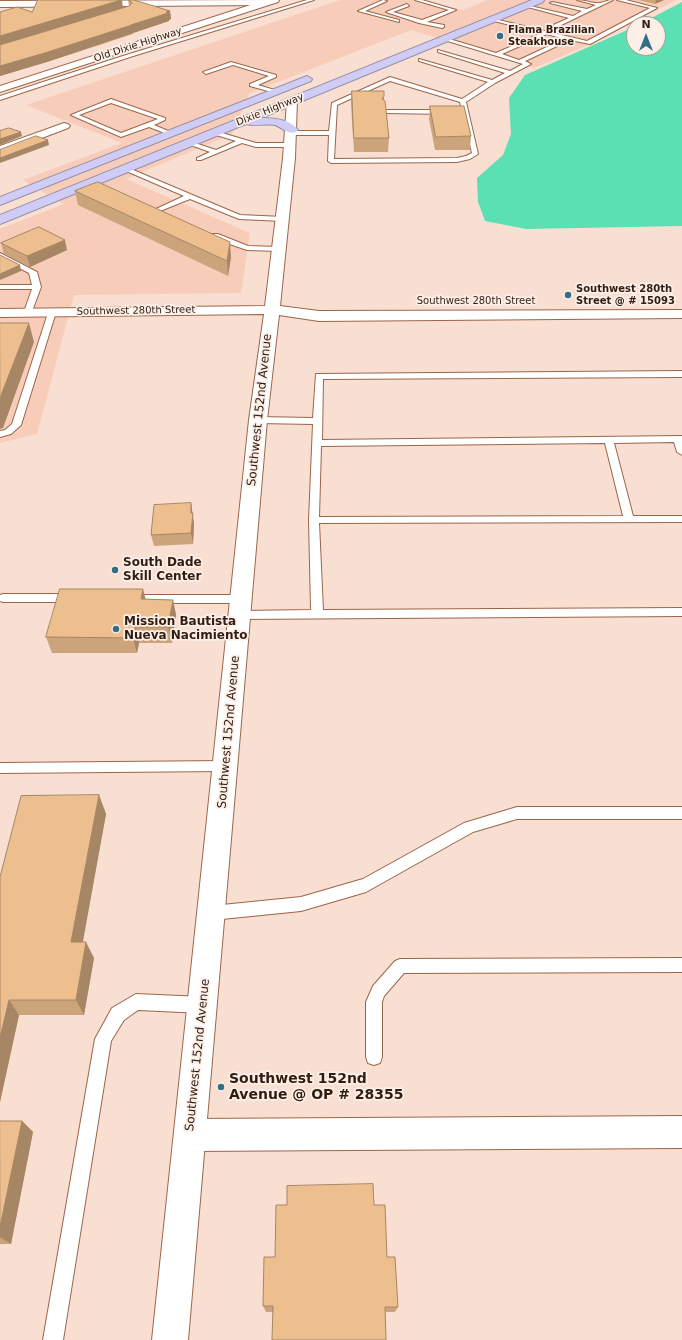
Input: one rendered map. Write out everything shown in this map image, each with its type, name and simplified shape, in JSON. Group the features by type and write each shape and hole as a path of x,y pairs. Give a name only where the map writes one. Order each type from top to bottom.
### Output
{"highway":[{"name":"Dixie Highway","path":"0,220 100,184 126,169 444,39 527,3 540,0"},
{"path":"428,32 446,25"},
{"path":"292,101 291,95 294,92 354,68 372,59 376,55"},
{"name":"Dixie Highway","path":"0,201 318,75"},
{"path":"167,152 184,137 278,97 274,92"},
{"path":"231,126 255,121 272,121 286,125 291,136"}],"street":[{"name":"Old Dixie Highway","path":"0,89 275,0"},
{"path":"0,4 265,3"},
{"path":"117,14 138,7 140,4"},
{"name":"Southwest 152nd Avenue","path":"170,1340 258,420 283,219 291,136 292,101"},
{"path":"0,150 64,126"},
{"name":"Southwest 280th Street","path":"272,310 319,301"},
{"name":"Southwest 280th Street","path":"0,313 272,310 319,316 453,308 524,301"},
{"name":"Southwest 280th Street","path":"405,302 453,308 597,307 682,314"},
{"path":"190,1135 682,1132"}],"lane":[{"path":"0,98 122,58 312,0"},
{"path":"384,1 360,10 404,23 422,22 454,10 417,0"},
{"path":"579,0 601,5"},
{"path":"554,27 611,0"},
{"path":"492,19 588,43 655,8 619,0"},
{"path":"527,3 573,17"},
{"path":"552,3 587,11"},
{"path":"407,5 388,12 422,22 446,25"},
{"path":"498,54 546,33"},
{"path":"521,61 570,38"},
{"path":"444,39 528,64 493,82 463,101 390,79 334,104 331,161 468,158 475,154 463,101"},
{"path":"440,51 510,73"},
{"path":"421,60 493,82"},
{"path":"206,72 233,63 274,76 252,85 274,92"},
{"path":"149,125 163,119 111,101 74,115 121,135 149,125 170,134"},
{"path":"386,112 449,112"},
{"path":"457,112 465,112"},
{"path":"215,133 240,142 256,145 291,136 332,133"},
{"path":"199,160 240,142"},
{"path":"190,143 216,152"},
{"path":"126,169 239,217 283,219"},
{"path":"158,210 190,196"},
{"path":"205,232 239,246 258,249 279,249"},
{"path":"0,255 33,272 37,287 28,312"},
{"path":"0,287 37,287"},
{"path":"0,434 8,432 16,425 52,312"},
{"path":"317,614 314,520 319,376 682,374"},
{"path":"258,420 318,421"},
{"path":"609,440 629,519"},
{"path":"317,443 680,440 682,452"},
{"path":"314,520 682,519"},
{"path":"3,598 88,598"},
{"path":"119,599 241,607 317,614 682,612"},
{"path":"0,768 226,766"},
{"path":"212,913 301,904 366,885 469,827 517,813 682,813"},
{"path":"374,1058 374,1002 378,991 400,966 682,965"},
{"path":"53,1340 103,1040 118,1014 136,1002 203,1005"}],"shaded area":[{"path":"340,0 421,0 463,10 488,0 676,0 646,16 626,16 626,26 600,40 534,68 411,30 250,93 232,134 126,179 250,233 241,293 74,295 37,434 0,443 0,229 64,204 23,180 122,143 26,105"},
{"path":"682,2 682,226 526,229 485,221 478,202 477,178 503,155 511,134 509,98 525,75 626,31 626,56 666,56 666,16 655,16"}],"building":[{"path":"38,0 121,0 0,36 0,12 17,7 32,12"},
{"path":"129,0 134,0 170,11 132,25 0,66 0,45 129,6 132,3"},
{"path":"352,91 384,91 384,96 382,99 385,101 389,138 354,138"},
{"path":"430,106 464,106 471,136 436,137"},
{"path":"9,128 21,132 0,139 0,131"},
{"path":"36,136 48,140 0,158 0,150"},
{"path":"98,182 230,242 227,261 75,191"},
{"path":"39,227 65,240 27,256 1,243"},
{"path":"0,255 20,265 0,274"},
{"path":"0,323 29,323 0,398"},
{"path":"191,503 191,513 193,513 191,533 151,535 154,505"},
{"path":"60,589 143,589 141,599 173,600 168,627 135,627 133,638 46,637"},
{"path":"99,795 71,942 86,942 76,1000 9,1000 0,1038 0,877 21,796"},
{"path":"0,1121 22,1121 0,1227"},
{"path":"373,1184 374,1205 385,1205 387,1257 395,1257 398,1307 385,1307 386,1340 272,1340 273,1306 263,1306 264,1257 275,1257 276,1205 287,1205 287,1186"}],"place":[{"name":"Flama Brazilian Steakhouse","path":"500,36"},
{"name":"Southwest 280th Street @ # 15093","path":"568,295"},
{"name":"South Dade Skill Center","path":"115,570"},
{"name":"Mission Bautista Nueva Nacimiento","path":"116,629"},
{"name":"Southwest 152nd Avenue @ OP # 28355","path":"221,1087"}]}
